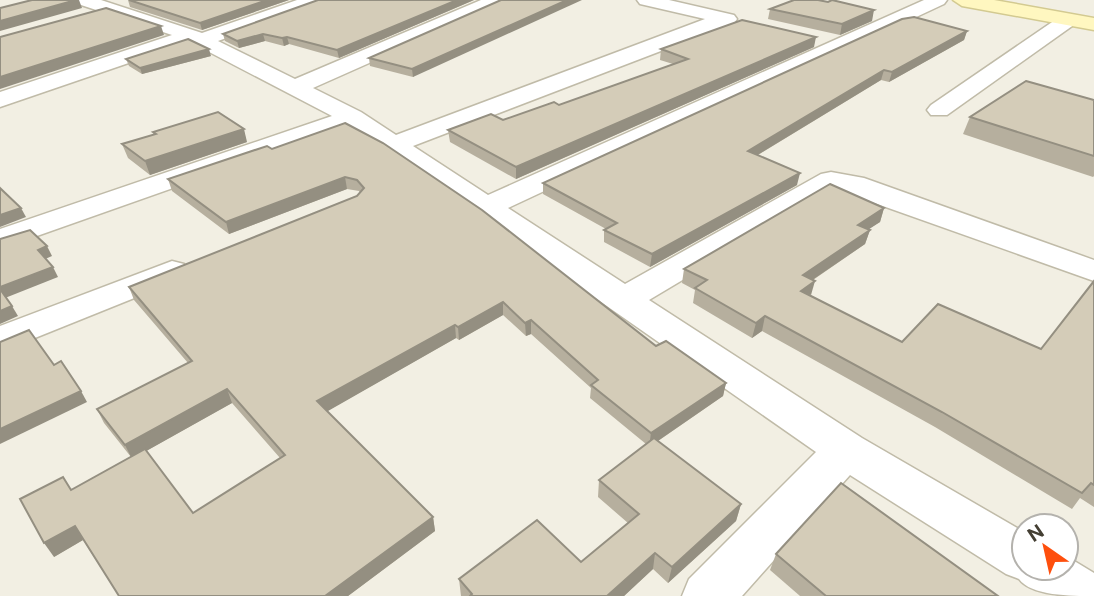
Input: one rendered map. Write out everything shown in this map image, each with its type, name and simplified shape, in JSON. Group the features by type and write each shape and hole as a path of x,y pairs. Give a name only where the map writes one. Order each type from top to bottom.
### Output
{"main road":[{"path":"962,0 1094,24"},
{"path":"1014,0 1094,14"}],"street":[{"path":"0,100 314,0"},
{"path":"294,88 496,0"},
{"path":"646,0 751,24"},
{"path":"485,207 938,0"},
{"path":"89,9 196,37 352,117 846,450 1010,550"},
{"path":"393,145 725,18"},
{"path":"939,110 1068,19"},
{"path":"815,38 841,44"},
{"path":"0,240 352,117"},
{"path":"623,300 831,180 854,184 1094,271"},
{"path":"0,340 205,257"},
{"path":"708,596 846,450"},
{"path":"1063,582 1086,596"}],"building":[{"path":"32,0 76,0 0,21 0,8"},
{"path":"129,0 267,0 200,23"},
{"path":"318,0 457,0 337,50 287,37 263,34 237,41 223,34"},
{"path":"501,0 567,0 412,69 369,58"},
{"path":"794,0 832,0 874,10 842,24 770,9"},
{"path":"106,8 161,26 0,77 0,37"},
{"path":"914,17 967,31 892,72 884,70 748,151 800,173 652,254 604,230 617,223 543,183 902,19"},
{"path":"742,20 816,37 516,167 448,130 491,114 503,120 554,102 559,105 688,59 661,49"},
{"path":"188,39 209,49 140,68 126,59"},
{"path":"1026,81 1094,100 1094,156 970,117"},
{"path":"218,112 244,129 145,161 122,144 156,134 153,132"},
{"path":"345,123 383,143 482,210 656,346 666,341 726,383 651,433 591,385 598,380 531,320 525,323 503,302 458,327 455,325 317,401 433,517 325,596 119,596 75,526 44,543 20,499 63,477 71,490 145,449 193,513 285,455 227,389 125,445 97,409 192,361 129,287 357,196 364,188 357,180 345,177 226,222 168,179 267,146 272,149"},
{"path":"830,184 884,208 858,225 870,230 803,275 815,281 801,291 902,342 938,304 1041,349 1094,281 1094,485 1091,483 1082,493 942,412 765,316 756,323 695,288 707,280 684,269"},
{"path":"0,188 21,208 0,215"},
{"path":"30,230 47,246 38,250 53,267 0,287 0,239"},
{"path":"0,289 12,306 0,311"},
{"path":"29,330 54,365 61,361 81,391 0,429 0,342"},
{"path":"654,438 741,504 672,567 655,553 607,596 470,596 472,594 459,579 537,520 581,562 639,514 599,480"},
{"path":"841,483 998,596 826,596 776,554"}]}
